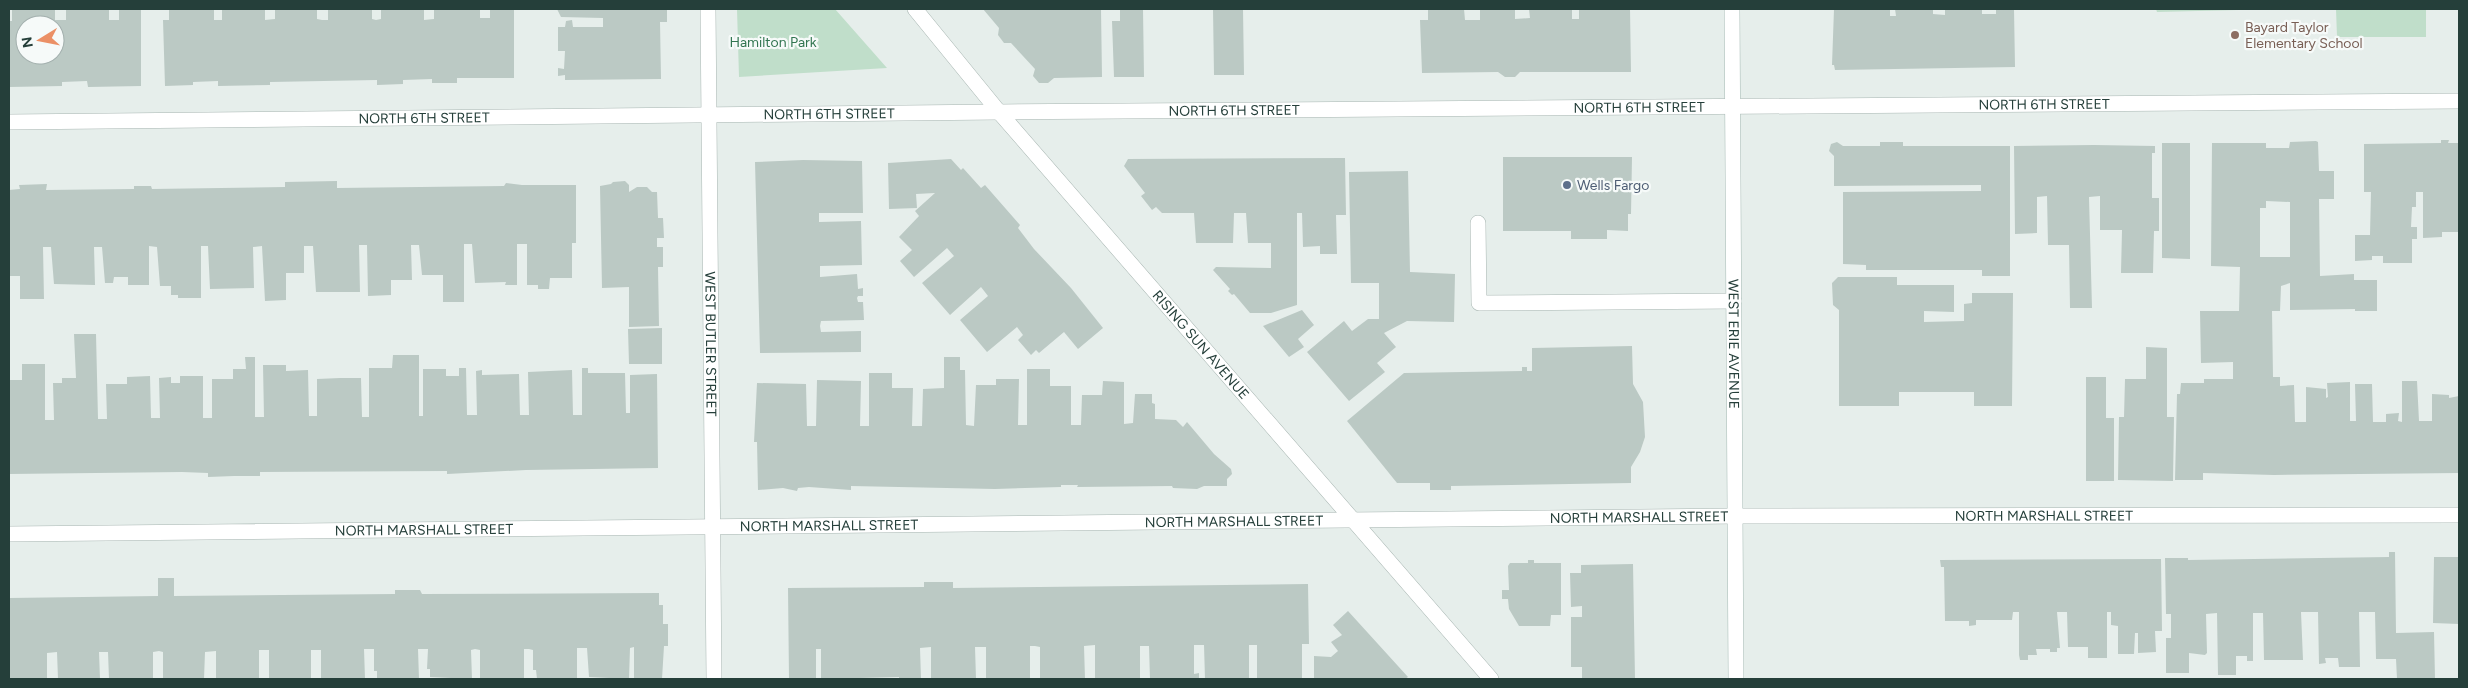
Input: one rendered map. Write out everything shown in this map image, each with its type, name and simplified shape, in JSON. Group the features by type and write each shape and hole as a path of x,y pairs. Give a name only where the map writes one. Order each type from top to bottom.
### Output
{"street":[{"name":"WEST BUTLER STREET","path":"708,9 714,679"},
{"name":"RISING SUN AVENUE","path":"915,9 999,112 1356,521 1491,679"},
{"name":"WEST ERIE AVENUE","path":"1732,9 1736,679"},
{"name":"NORTH 6TH STREET","path":"9,122 999,112 2459,101"},
{"path":"1478,223 1479,303 1734,301"},
{"name":"NORTH MARSHALL STREET","path":"9,534 1736,516 2459,515"}],"green space":[{"name":"Hamilton Park","path":"737,9 835,9 887,68 739,77"},
{"path":"2156,9 2280,9 2157,12"},
{"path":"2336,9 2426,9 2426,37 2337,37"}],"building":[{"path":"12,9 55,9 55,15 15,15 15,65 65,65 66,9 109,9 109,20 119,20 119,9 141,9 141,86 88,87 87,81 62,82 62,86 9,87 9,21 12,21"},
{"path":"169,9 214,9 214,20 222,20 222,9 265,9 265,20 275,19 275,9 317,9 317,19 328,20 328,9 372,9 372,19 376,20 381,19 381,9 424,9 424,20 434,19 434,9 480,9 480,18 490,18 490,9 514,9 514,78 457,78 457,83 432,83 432,79 403,80 403,84 377,85 377,80 270,82 270,85 218,86 218,81 193,82 193,85 165,86 163,20 169,20"},
{"path":"557,9 667,9 667,22 660,22 661,79 565,80 565,75 558,76 558,68 564,69 565,51 558,51 558,27 565,27 566,21 572,20 573,27 603,27 603,18 561,17"},
{"path":"983,9 1101,9 1102,77 1054,78 1048,83 1039,83 1033,76 1035,69 1011,43 1004,43 998,35 999,28"},
{"path":"1120,9 1143,9 1144,77 1114,77 1112,21 1120,21"},
{"path":"1213,9 1243,9 1244,75 1214,75"},
{"path":"1428,9 1464,9 1465,20 1480,20 1480,9 1515,9 1515,19 1530,18 1529,9 1572,9 1572,19 1579,19 1579,9 1630,9 1631,72 1520,72 1515,77 1505,77 1498,72 1422,73 1420,20 1428,20"},
{"path":"1834,9 1890,9 1890,16 1896,16 1895,9 1933,9 1933,14 1945,15 1945,9 1982,9 1982,14 1996,14 1996,9 2014,9 2015,67 1835,70 1834,65 1832,65"},
{"path":"2441,140 2449,140 2448,143 2459,143 2459,232 2442,232 2442,237 2423,238 2423,192 2416,192 2416,207 2412,207 2411,227 2417,227 2417,239 2412,239 2412,263 2383,263 2383,256 2372,256 2372,260 2355,261 2355,235 2370,235 2371,192 2364,192 2364,144 2441,143"},
{"path":"1837,142 1843,146 1880,146 1880,142 1903,142 1903,146 2010,146 2010,276 1982,276 1982,270 1866,270 1866,265 1843,264 1843,192 1981,191 1981,185 1834,186 1834,156 1829,151 1831,144"},
{"path":"2290,142 2318,142 2319,171 2334,171 2334,199 2319,199 2320,276 2354,274 2354,280 2377,280 2377,311 2355,311 2355,309 2290,310 2290,283 2281,286 2280,311 2272,311 2273,377 2280,377 2280,386 2294,385 2295,422 2306,422 2306,387 2326,389 2326,398 2328,397 2327,383 2350,382 2350,421 2356,421 2355,384 2372,384 2373,422 2386,422 2386,414 2399,413 2398,421 2402,422 2402,381 2417,381 2419,421 2432,421 2432,394 2449,395 2449,398 2459,396 2459,473 2274,475 2203,473 2203,480 2175,480 2177,394 2180,394 2181,383 2204,383 2204,379 2233,379 2233,362 2201,363 2200,311 2239,311 2240,267 2211,266 2212,143 2266,143 2266,148 2289,148","holes":["2266,201 2290,202 2290,257 2260,257 2260,208 2266,208"]},
{"path":"2162,143 2190,143 2190,259 2162,258"},
{"path":"2014,146 2155,146 2155,153 2152,153 2152,198 2159,198 2159,231 2154,231 2153,273 2121,273 2122,230 2100,230 2100,196 2089,197 2092,308 2070,308 2069,245 2048,245 2047,196 2037,197 2037,233 2015,234"},
{"name":"Wells Fargo","path":"1503,157 1632,157 1631,214 1628,214 1628,231 1607,230 1607,239 1571,239 1571,231 1503,231"},
{"path":"1345,158 1346,215 1336,215 1337,254 1320,254 1320,246 1303,247 1302,213 1297,213 1297,305 1271,313 1250,313 1234,294 1232,295 1228,291 1230,289 1213,270 1216,267 1271,268 1271,243 1248,243 1246,213 1234,213 1233,243 1196,243 1194,213 1162,213 1156,207 1152,210 1141,196 1145,193 1124,166 1128,159"},
{"path":"951,159 961,170 963,168 981,188 985,185 1020,225 1018,228 1034,249 1071,288 1103,328 1078,349 1064,332 1039,353 1036,350 1031,355 1018,340 1023,335 1017,327 987,352 960,320 988,296 981,287 950,315 922,283 954,256 947,248 914,277 900,261 912,250 899,237 919,216 915,211 935,193 916,194 917,208 889,209 888,163"},
{"path":"803,160 862,161 863,213 819,213 819,222 861,221 862,265 820,266 820,277 857,274 858,289 863,288 863,296 858,296 857,298 858,302 863,302 864,320 821,321 820,326 821,332 861,331 861,352 760,353 755,162"},
{"path":"1408,171 1410,272 1455,274 1454,322 1407,321 1384,333 1396,347 1377,363 1385,372 1349,401 1307,352 1344,321 1352,331 1368,319 1379,319 1379,283 1351,283 1349,172"},
{"path":"337,181 337,188 504,186 506,183 522,185 576,185 576,243 572,243 572,278 550,278 549,289 538,289 538,285 527,285 527,244 517,244 517,285 505,285 506,282 475,283 472,244 464,244 464,302 443,302 443,275 422,275 419,245 411,245 412,280 391,280 391,295 368,296 367,245 359,245 360,292 316,292 313,246 304,246 304,273 286,273 286,300 265,301 262,246 253,247 254,288 210,289 208,246 201,246 201,298 178,298 178,295 171,295 171,286 160,286 157,247 149,246 149,285 128,285 128,277 114,277 113,283 105,283 102,247 94,247 95,285 54,284 51,247 43,247 44,299 20,299 20,276 9,276 9,190 20,189 19,185 47,184 46,190 134,189 134,186 151,186 152,189 285,187 285,182"},
{"path":"625,181 629,185 629,192 637,187 647,187 652,192 657,192 658,218 663,218 664,238 657,238 657,247 663,247 663,267 658,267 659,326 629,327 629,287 602,288 600,186"},
{"path":"1838,277 1897,277 1897,285 1954,285 1954,312 1924,311 1924,322 1964,321 1964,304 1972,303 1972,293 2013,293 2012,406 1974,406 1974,392 1899,392 1899,406 1839,406 1839,310 1833,305 1832,283"},
{"path":"1302,310 1314,325 1298,339 1304,347 1289,357 1263,326"},
{"path":"662,328 662,364 629,364 628,329"},
{"path":"74,334 96,334 98,419 107,419 106,384 127,384 127,377 150,376 151,418 160,418 159,378 171,377 171,383 180,383 180,376 203,376 203,418 212,418 212,379 233,379 233,369 246,369 245,357 255,357 255,417 264,417 263,365 286,365 286,371 308,370 309,416 317,416 317,379 361,378 362,417 369,417 369,368 392,368 393,355 419,355 419,416 423,416 423,369 446,369 446,376 459,376 459,368 466,368 467,415 477,415 476,371 482,370 482,375 519,374 520,415 529,415 528,372 572,370 573,415 582,415 582,368 588,368 588,373 625,373 626,413 630,413 630,375 657,374 658,468 526,470 447,474 447,471 260,472 260,476 208,477 208,473 182,472 9,474 9,380 22,380 22,364 45,364 45,420 54,420 53,383 62,383 62,378 76,378"},
{"path":"1632,346 1633,384 1643,402 1645,437 1640,452 1631,467 1631,483 1451,486 1451,490 1430,490 1430,483 1397,483 1347,421 1404,373 1522,371 1522,367 1527,367 1527,371 1532,371 1532,348"},
{"path":"2146,347 2167,348 2167,417 2174,417 2173,481 2118,480 2119,417 2124,417 2125,379 2146,379"},
{"path":"944,357 960,357 960,370 965,370 966,425 974,426 976,385 996,385 996,379 1019,379 1018,425 1027,425 1027,369 1050,369 1050,386 1071,386 1071,425 1081,425 1082,395 1102,395 1103,381 1124,382 1124,424 1133,423 1135,394 1152,394 1152,403 1155,404 1155,419 1176,420 1183,427 1187,422 1214,454 1231,469 1232,474 1227,479 1227,486 1204,486 1197,489 1173,488 1172,486 1077,487 1078,485 1061,485 1061,487 995,489 851,486 851,490 809,487 798,488 797,491 783,488 758,490 757,442 754,442 757,383 806,384 807,426 816,426 817,380 861,381 860,426 869,426 869,373 892,373 892,388 913,388 912,426 922,426 923,389 944,388"},
{"path":"2086,377 2106,377 2106,418 2114,418 2114,481 2086,481"},
{"path":"2389,552 2395,552 2396,633 2434,632 2435,679 2397,679 2396,659 2376,659 2375,612 2359,612 2360,667 2339,667 2338,658 2325,658 2326,663 2319,664 2318,612 2301,612 2303,660 2264,660 2263,613 2253,613 2253,661 2247,661 2247,656 2236,656 2236,675 2218,675 2217,613 2206,614 2207,653 2205,655 2189,653 2189,673 2166,673 2166,638 2171,638 2171,614 2166,614 2165,558 2188,558 2188,560 2389,557"},
{"path":"2434,557 2459,557 2459,624 2433,623"},
{"path":"2161,559 2162,631 2155,631 2156,652 2138,653 2138,633 2135,633 2134,654 2118,654 2118,626 2111,625 2111,612 2107,612 2107,658 2088,658 2088,647 2068,647 2067,612 2057,612 2060,648 2057,648 2057,652 2050,652 2050,649 2036,649 2037,655 2028,655 2028,660 2020,660 2019,655 2019,612 2013,612 2012,620 1976,620 1976,625 1969,626 1969,621 1945,621 1944,567 1941,567 1940,560"},
{"path":"1528,560 1534,560 1534,563 1561,563 1561,615 1551,615 1550,626 1519,626 1509,609 1508,599 1502,599 1502,590 1509,590 1508,566 1510,563 1528,563"},
{"path":"1633,564 1635,679 1582,679 1582,667 1571,667 1571,617 1582,617 1582,606 1571,607 1570,573 1581,573 1581,565"},
{"path":"158,578 174,578 174,596 395,594 395,590 420,590 422,594 659,593 659,605 663,605 663,624 668,624 668,646 664,646 662,679 634,679 634,647 630,648 629,679 589,677 587,648 577,648 577,679 537,679 536,670 533,670 533,650 529,649 524,649 524,679 480,679 480,650 475,649 471,650 472,679 430,677 430,669 427,669 428,649 418,649 419,679 377,679 377,671 374,671 374,649 364,649 365,679 321,679 321,650 311,650 311,679 269,679 269,650 259,650 259,679 216,679 216,651 205,652 204,679 163,679 163,652 159,651 153,652 153,679 109,679 108,652 99,652 100,679 58,679 57,652 47,653 47,679 9,679 9,598 158,596"},
{"path":"924,582 953,582 953,588 1308,584 1309,644 1302,644 1302,679 1257,679 1257,645 1249,645 1249,679 1205,679 1204,645 1194,645 1194,674 1199,673 1199,679 1150,679 1149,646 1140,646 1140,679 1095,679 1095,645 1084,646 1085,679 1040,679 1040,647 1030,646 1030,679 986,679 986,647 975,647 976,679 931,679 931,647 920,648 921,679 899,679 899,677 821,679 821,649 816,649 816,678 789,679 788,588 924,587"},
{"path":"1348,611 1408,677 1405,679 1314,679 1314,656 1331,657 1338,651 1331,642 1342,635 1333,625"}],"place":[{"name":"Bayard Taylor Elementary School","path":"2235,35"},
{"name":"Wells Fargo","path":"1567,185"}]}
